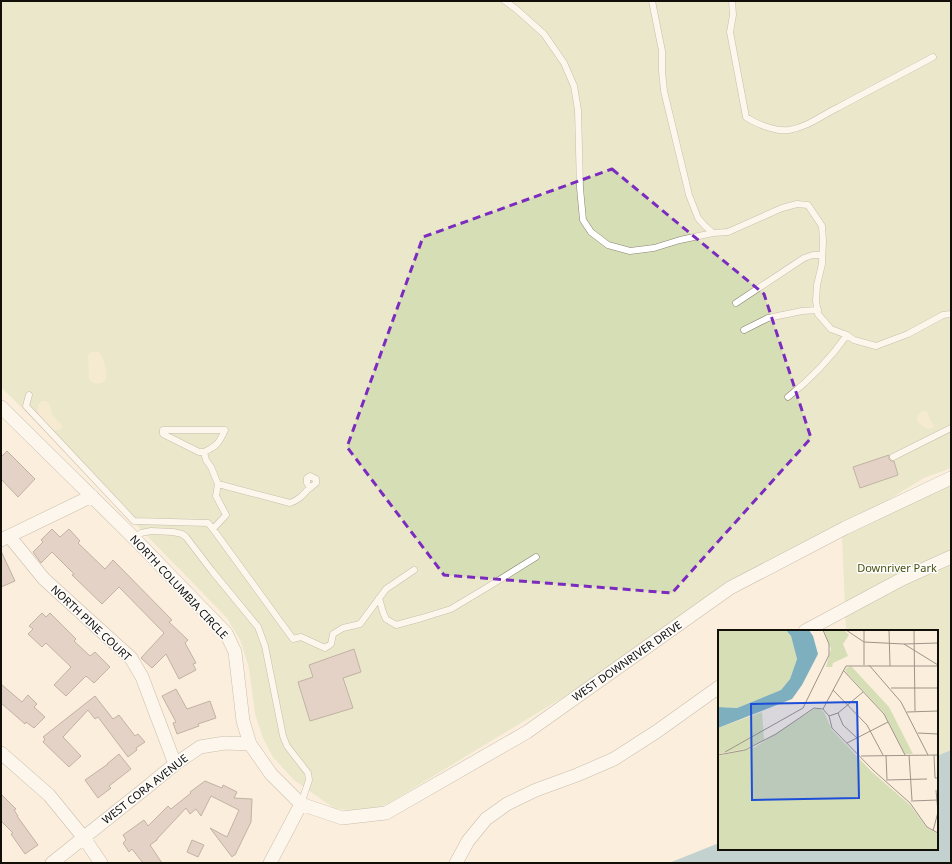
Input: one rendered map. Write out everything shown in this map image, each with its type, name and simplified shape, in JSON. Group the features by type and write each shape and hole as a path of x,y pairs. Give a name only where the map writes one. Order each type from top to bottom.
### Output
{"street":[{"name":"NORTH COLUMBIA CIRCLE","path":"1,407 134,538 226,633 236,652 243,721 250,744 272,774 301,804"},
{"name":"WEST DOWNRIVER DRIVE","path":"301,804 342,818 386,813 527,732 730,588 846,528 951,478"},
{"path":"5,538 92,496"},
{"name":"NORTH PINE COURT","path":"5,538 44,579 131,658 142,677 175,764"},
{"path":"807,630 902,579 951,557"},
{"path":"456,863 468,841 486,819 507,804 536,790 577,775 614,759 656,732 718,688"},
{"name":"WEST CORA AVENUE","path":"52,863 175,764 200,747 225,743 250,744"},
{"path":"1,753 49,795 84,838 101,863"},
{"path":"270,863 301,804"}],"lane":[{"path":"505,1 544,34 564,63 574,86 578,110 580,188 583,220 591,232 608,245 630,251 654,248 680,240 713,233 728,232 782,208 797,204 808,205 822,226 822,264 817,285 816,301 818,314 831,329 847,335 854,340 876,346 908,334 943,315 951,314"},
{"path":"652,1 662,51 664,90 689,196 698,218 713,233"},
{"path":"732,1 733,15 730,32 735,62 746,117 754,123 788,130 808,124 933,57"},
{"path":"736,303 804,258 813,255 822,255"},
{"path":"744,330 768,318 802,310 818,310"},
{"path":"788,397 819,370 847,335"},
{"path":"29,395 26,406 134,521 208,523 292,639 301,637 325,648 331,644 333,634 343,628 360,624 386,589 414,570"},
{"path":"893,457 951,428"},
{"path":"163,430 224,430 220,442 213,448 204,452 199,452 163,434 163,430"},
{"path":"204,452 206,460 211,467 218,484 216,496 226,515 213,529"},
{"path":"218,484 290,503 297,501 310,487"},
{"path":"134,538 142,533 151,531 182,534 258,627 265,646 283,736 287,746 308,773 309,780 301,804"},
{"path":"379,598 382,612 386,619 396,625 451,609 536,557"}],"highlighted area":[{"path":"612,169 764,294 811,438 672,593 444,575 347,447 423,237"}],"green space":[{"path":"1,1 951,1 951,468 924,478 389,803 369,811 335,809 294,780 273,757 263,738 255,714 249,668 241,642 227,618 88,474 1,387"},
{"name":"Downriver Park","path":"951,484 951,750 938,756 938,630 846,630 842,534"}],"sand":[{"path":"93,352 100,353 105,366 106,379 100,383 95,383 89,379 88,356"},
{"path":"42,401 49,403 52,415 62,425 61,429 53,431 38,415 38,405"},
{"path":"922,411 927,412 934,427 927,428 918,422 917,417"}],"water":[{"path":"951,750 951,863 669,863 718,843 718,850 938,850 938,756"}],"building":[{"path":"7,451 35,479 18,497 1,479 1,457"},
{"path":"889,455 889,459 894,461 898,475 860,488 853,467"},
{"path":"52,529 60,537 69,529 80,541 78,543 105,569 113,560 172,620 169,622 188,640 185,643 196,663 193,664 196,670 179,679 166,654 152,668 141,658 164,633 119,587 102,604 72,575 74,574 52,552 41,563 33,552 43,542 41,540"},
{"path":"1,551 15,581 1,587"},
{"path":"42,613 46,617 50,613 76,639 74,641 90,656 95,652 110,667 94,683 86,676 66,696 54,685 71,667 46,643 42,647 28,634 33,629 29,626"},
{"path":"354,649 361,672 343,678 353,708 310,721 298,682 313,677 309,665"},
{"path":"1,684 22,702 28,695 37,704 34,707 45,717 34,728 26,722 25,724 1,703"},
{"path":"176,689 187,709 210,701 216,718 198,724 199,726 177,734 173,723 176,722 162,696"},
{"path":"95,696 113,719 119,715 135,736 138,734 145,742 136,748 137,750 128,757 98,717 95,719 88,710 63,737 81,756 69,767 43,742 45,739 43,737"},
{"path":"119,754 131,769 109,786 111,788 98,798 85,780 108,764"},
{"path":"205,781 222,788 223,785 237,792 234,798 252,799 251,822 235,855 232,857 210,828 227,837 239,810 211,796 201,816 196,809 190,814 186,808 157,840 150,845 162,863 143,863 132,849 129,852 123,843 126,840 123,835 144,820 148,826 168,806 171,809"},
{"path":"1,794 16,809 14,810 17,816 38,845 25,854 11,834 13,833 1,821"},
{"path":"192,840 204,845 198,857 187,852"}]}
